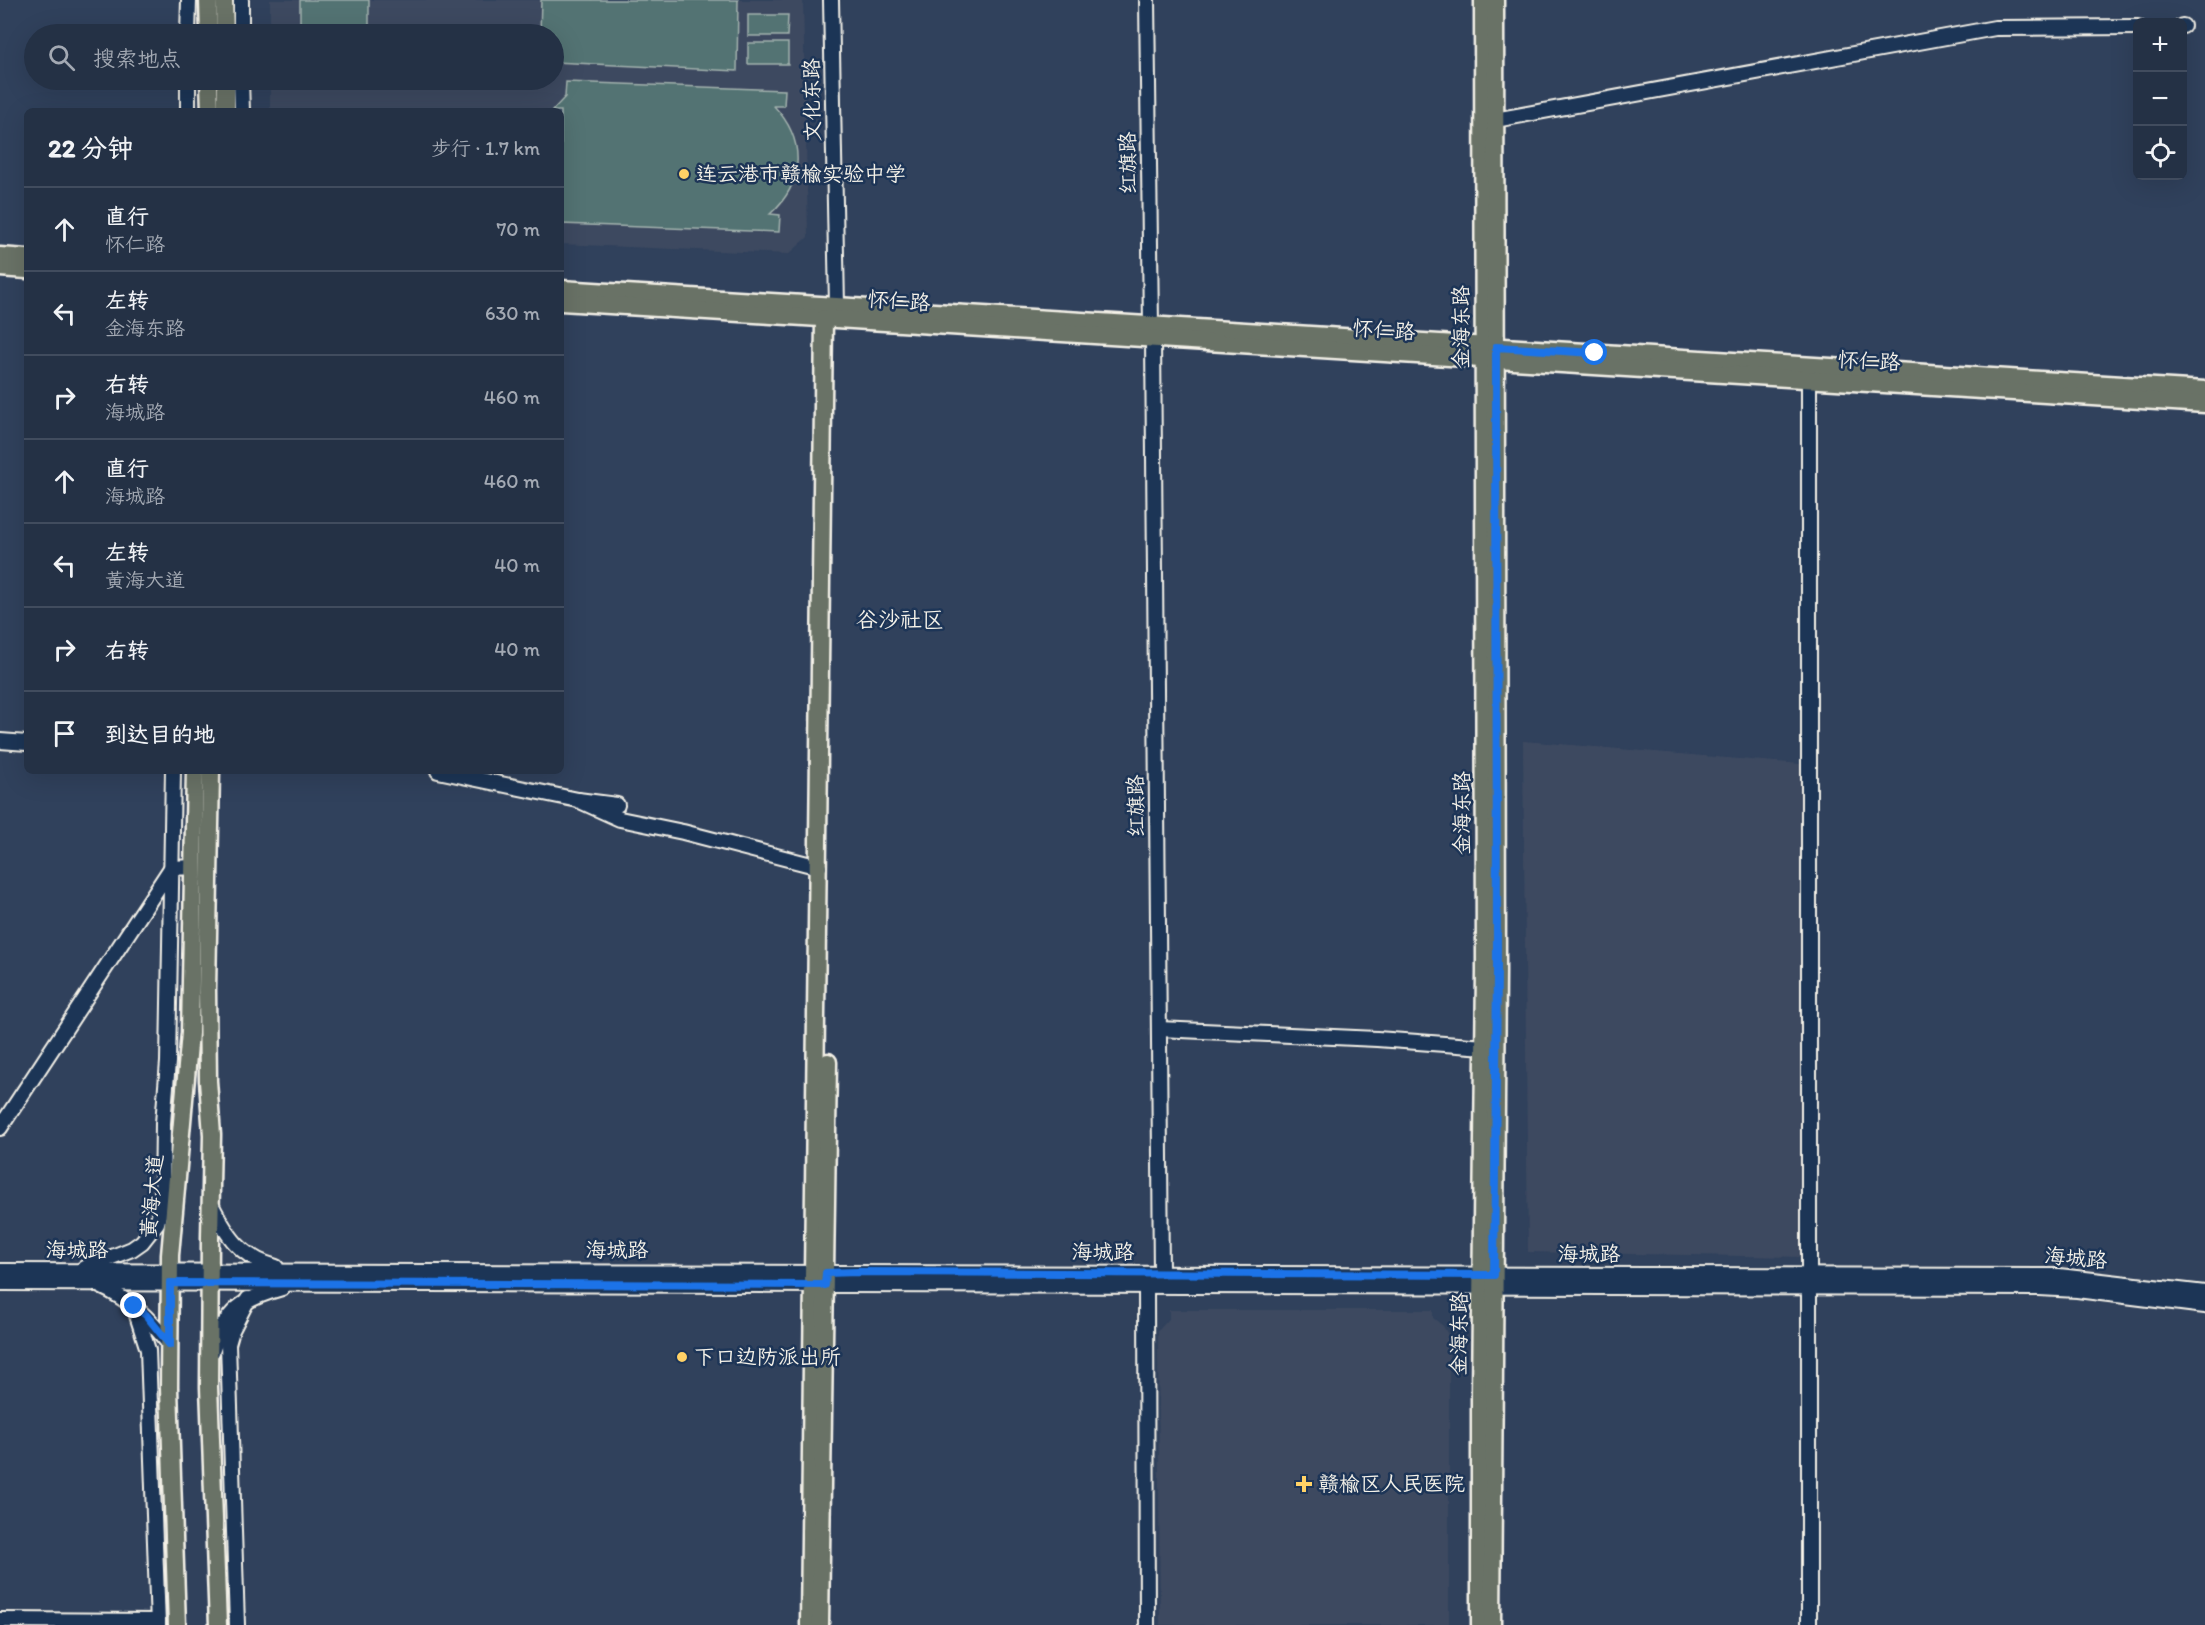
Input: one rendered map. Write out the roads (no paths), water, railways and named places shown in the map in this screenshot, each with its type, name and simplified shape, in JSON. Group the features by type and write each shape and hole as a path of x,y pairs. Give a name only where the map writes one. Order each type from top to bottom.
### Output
{"main road":[{"path":"208,0 209,24"},
{"path":"224,0 225,24"},
{"name":"金海东路","path":"1480,1625 1497,971 1490,353 1483,0"},
{"name":"金海东路","path":"1492,1625 1485,1047 1495,0"},
{"path":"210,90 210,108"},
{"path":"226,90 226,108"},
{"path":"0,256 24,258"},
{"path":"0,268 24,270"},
{"name":"怀仁路","path":"564,290 831,315"},
{"name":"怀仁路","path":"564,302 2205,390"},
{"path":"820,1625 819,867 831,315"},
{"path":"809,1625 820,1279 831,315"},
{"name":"怀仁路","path":"1490,353 1809,380 2205,404"},
{"name":"黄海大道","path":"177,1625 170,1277 173,1206 190,1033 195,774"},
{"path":"212,774 207,990 208,1081 213,1135 210,1362 218,1625"}],"street":[{"path":"188,24 189,0"},
{"path":"241,0 241,24"},
{"name":"文化东路","path":"831,0 831,315"},
{"name":"红旗路","path":"1147,0 1161,1274"},
{"path":"1495,120 1995,28 2133,27"},
{"path":"188,90 188,108"},
{"path":"242,90 242,108"},
{"path":"1809,380 1809,1625"},
{"path":"0,741 24,743"},
{"path":"78,1271 132,1249 142,1242 157,1223 162,1204 163,1123 168,1062 173,774"},
{"path":"452,774 578,800 618,805"},
{"path":"578,800 620,819 683,832 819,867"},
{"path":"171,868 194,867"},
{"path":"0,1128 171,868"},
{"path":"1159,1029 1377,1039 1485,1047"},
{"path":"211,1204 226,1232 239,1248 251,1258 290,1271"},
{"path":"170,1345 146,1315 94,1277 149,1248 164,1229 173,1206"},
{"name":"海城路","path":"0,1271 78,1271 94,1277"},
{"name":"海城路","path":"210,1277 290,1271 1146,1286 1488,1281 1810,1282 2059,1289 2204,1299"},
{"name":"海城路","path":"0,1283 94,1277 210,1277 300,1283 1161,1274 1488,1281"},
{"path":"210,1362 217,1336 228,1316 248,1299 300,1283"},
{"path":"1146,1286 1147,1625"},
{"path":"237,1625 228,1344 231,1330 248,1299"},
{"path":"134,1306 148,1350 158,1620"},
{"path":"0,1620 158,1620 177,1603"}],"place":[{"name":"连云港市赣榆实验中学","path":"684,174"},
{"name":"下口边防派出所","path":"682,1357"},
{"name":"赣榆区人民医院","path":"1304,1484"}],"district":[{"name":"谷沙社区","path":"900,619"}]}
